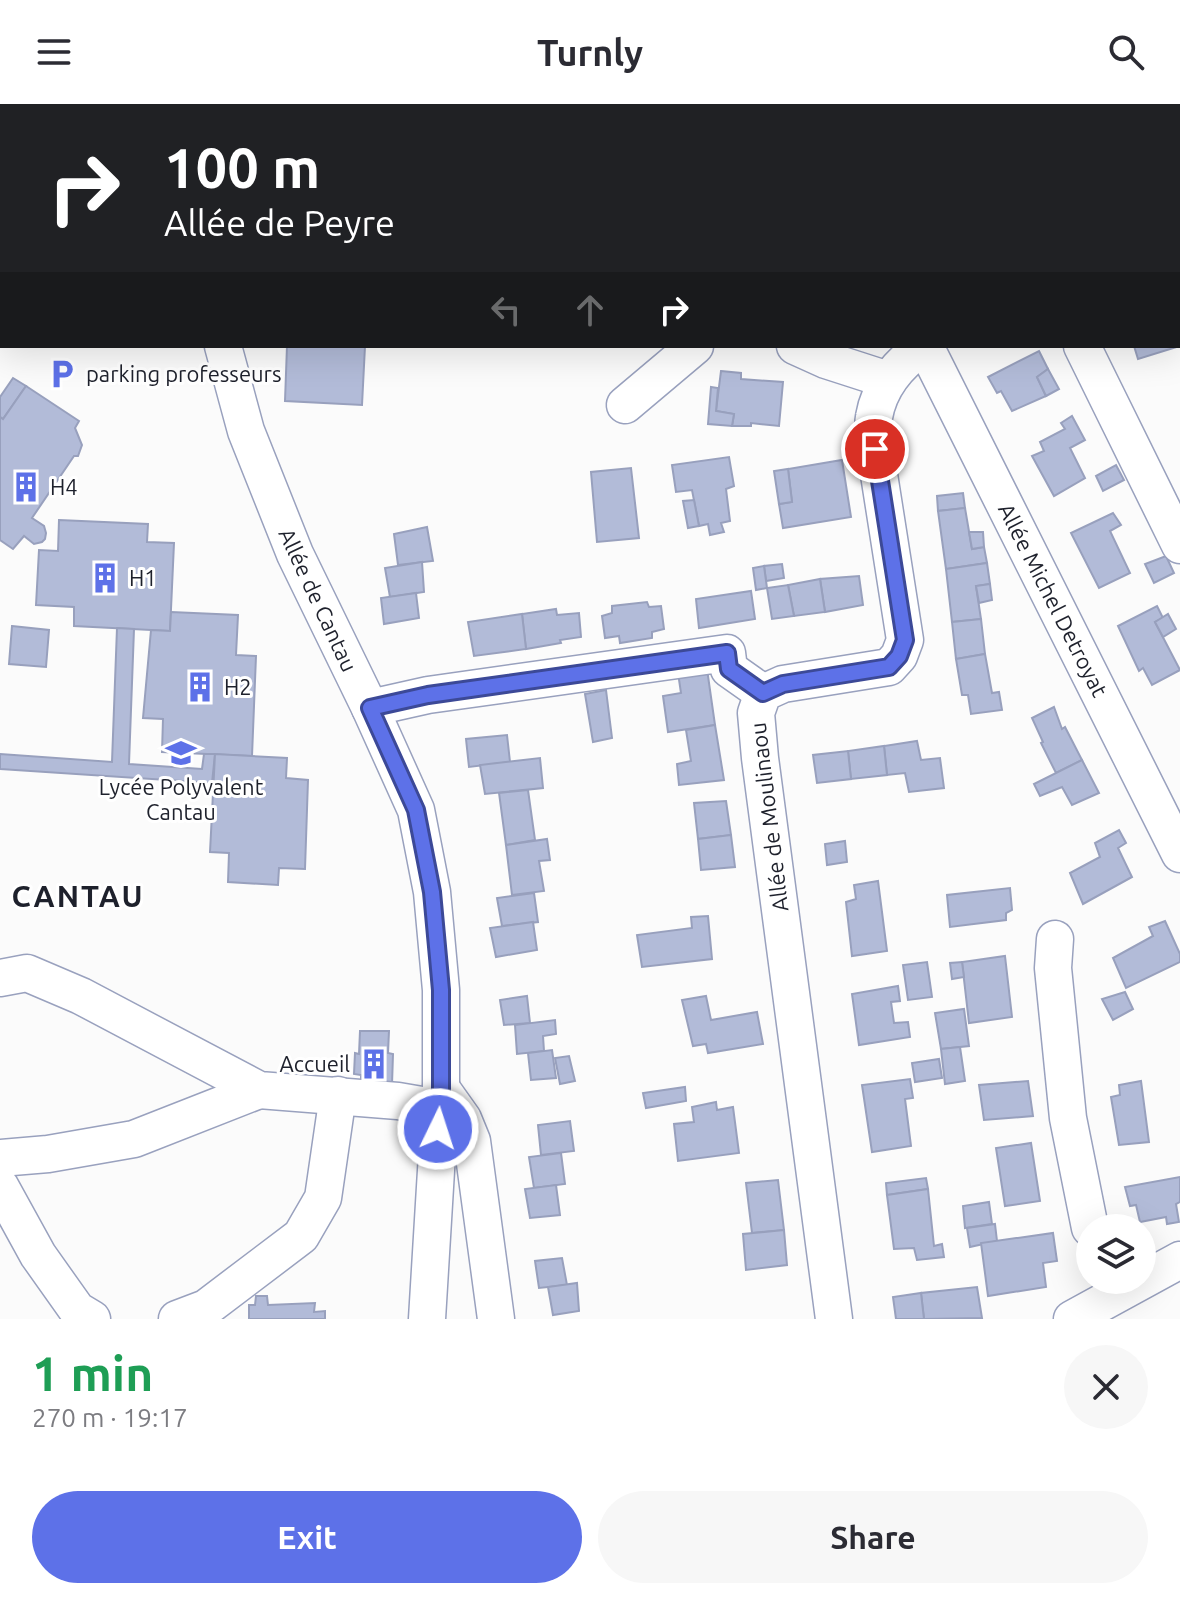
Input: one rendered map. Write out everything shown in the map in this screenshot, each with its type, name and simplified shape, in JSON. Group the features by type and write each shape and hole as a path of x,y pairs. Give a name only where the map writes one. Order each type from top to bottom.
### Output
{"street":[{"name":"Allée de Cantau","path":"224,348 246,431 295,554 416,810 432,892 441,990 440,1098 427,1319"},
{"path":"625,405 693,348"},
{"path":"799,348 888,380"},
{"name":"Allée de Moulinaou","path":"834,1319 756,713 763,693 783,684 889,667 899,656 905,640 875,449 874,418 888,380 905,359 921,348"},
{"name":"Allée Michel Detroyat","path":"925,348 1180,854"},
{"path":"1083,348 1166,487 1180,545"},
{"path":"370,708 428,695 727,653 729,669 763,693"},
{"path":"1055,939 1053,968 1068,1118 1087,1214"},
{"path":"0,978 27,973 259,1090 398,1101 440,1098 463,1119 472,1141 496,1319"},
{"path":"0,1158 48,1154 134,1139 259,1090"},
{"path":"177,1319 206,1308 301,1236 323,1198 338,1095"},
{"path":"0,1186 46,1266 77,1310 92,1319"},
{"path":"1156,1270 1180,1260"},
{"path":"1072,1319 1101,1294"}],"building":[{"path":"287,348 365,348 362,405 285,401"},
{"path":"1135,348 1174,348 1138,359"},
{"path":"1039,351 1048,369 1037,377 1046,396 1012,411 1001,391 997,393 988,377"},
{"path":"1048,369 1059,389 1046,396 1037,377"},
{"path":"721,371 741,373 741,379 783,382 779,426 751,423 751,426 732,426 734,414 716,411"},
{"path":"13,378 26,386 3,419 0,417 0,397"},
{"name":"H4","path":"26,386 79,421 75,428 82,445 78,456 74,456 32,518 44,526 45,539 34,544 24,536 13,549 0,540 0,417 3,419"},
{"path":"711,387 718,388 716,411 734,414 732,426 708,424"},
{"path":"1072,416 1085,440 1070,448 1085,478 1054,496 1032,456 1044,451 1040,442 1065,429 1061,423"},
{"path":"729,457 734,486 726,489 730,521 721,523 724,532 710,535 708,524 699,526 692,490 676,492 672,465"},
{"path":"842,460 851,517 783,528 779,504 792,502 788,469"},
{"path":"1116,465 1124,480 1103,491 1096,476"},
{"path":"631,468 639,538 597,542 591,472"},
{"path":"788,469 792,502 779,504 774,471"},
{"path":"963,493 965,508 938,511 937,496"},
{"path":"694,500 699,526 688,528 683,501"},
{"path":"965,508 972,549 984,547 987,563 946,569 938,511"},
{"path":"1113,513 1121,525 1110,531 1130,573 1099,588 1071,533"},
{"name":"H1","path":"59,520 148,524 147,542 174,543 170,631 74,626 74,607 36,605 39,550 58,551"},
{"path":"427,527 433,561 398,565 394,534"},
{"path":"969,532 983,532 984,547 972,549"},
{"path":"1166,556 1174,573 1154,583 1145,564"},
{"path":"422,562 424,592 390,597 385,568"},
{"path":"987,563 990,584 976,586 981,619 952,622 946,569"},
{"path":"782,564 784,578 766,581 764,566"},
{"path":"764,566 767,588 756,590 753,568"},
{"path":"859,576 863,605 825,612 820,579"},
{"path":"820,579 825,612 794,616 788,585"},
{"path":"990,584 992,600 979,603 976,586"},
{"path":"788,585 794,616 772,619 767,588"},
{"path":"751,591 755,619 699,628 696,599"},
{"path":"416,593 419,618 384,624 381,598"},
{"path":"647,602 649,607 661,606 664,629 652,632 652,638 620,643 619,636 605,638 602,616 612,613 612,606"},
{"path":"1157,606 1163,618 1155,622 1180,670 1152,685 1143,668 1139,671 1118,626"},
{"path":"556,609 557,615 579,613 581,637 526,649 522,614"},
{"name":"H2","path":"171,612 238,615 236,655 256,656 252,756 162,752 163,719 143,718 151,630 170,631"},
{"path":"522,614 526,649 474,656 468,622"},
{"path":"1168,614 1176,629 1163,637 1155,622"},
{"path":"981,619 985,654 956,659 952,622"},
{"path":"12,626 49,630 46,667 9,664"},
{"path":"117,628 134,629 129,764 202,769 204,754 215,754 212,783 0,769 0,754 112,762"},
{"path":"985,654 992,693 999,692 1002,710 971,714 968,695 962,695 956,659"},
{"path":"706,662 715,725 668,732 663,696 681,693 677,666"},
{"path":"606,690 612,738 593,742 585,694"},
{"path":"1054,707 1062,729 1065,727 1082,760 1056,773 1032,718"},
{"path":"715,725 724,780 679,785 677,764 691,761 686,730"},
{"path":"507,735 510,762 469,767 466,739"},
{"path":"917,741 921,760 940,758 944,788 909,792 905,773 887,775 884,746"},
{"path":"884,746 887,775 851,779 848,751"},
{"path":"848,751 851,779 817,783 813,755"},
{"path":"215,754 287,758 286,778 308,780 305,869 279,868 278,885 228,882 229,853 210,852"},
{"path":"540,758 543,788 485,794 480,765"},
{"path":"1082,760 1099,793 1072,805 1062,787 1040,796 1034,784"},
{"path":"528,790 535,840 506,845 499,793"},
{"path":"726,801 731,835 698,839 694,803"},
{"path":"1119,830 1126,843 1118,848 1132,877 1083,904 1070,873 1100,857 1095,843"},
{"path":"731,835 735,867 701,870 698,839"},
{"path":"547,839 550,860 539,861 544,891 512,895 506,845"},
{"path":"845,841 847,862 827,865 825,844"},
{"path":"878,881 887,951 852,956 846,902 856,899 854,885"},
{"path":"1010,888 1012,910 1006,913 1006,920 950,927 947,895"},
{"path":"534,893 538,922 502,926 497,898"},
{"path":"708,916 712,959 642,967 637,935 692,928 691,917"},
{"path":"1165,921 1180,954 1180,962 1126,988 1113,958 1153,936 1149,927"},
{"path":"533,922 537,950 496,957 490,928"},
{"path":"1005,956 1012,1017 969,1023 962,962"},
{"path":"927,962 932,997 908,1000 903,965"},
{"path":"962,962 964,977 952,979 950,963"},
{"path":"898,986 900,1001 891,1002 894,1023 908,1022 910,1037 859,1045 852,994"},
{"path":"1125,992 1133,1009 1113,1020 1102,999"},
{"path":"527,996 530,1023 504,1025 500,1000"},
{"path":"706,996 711,1020 757,1012 763,1044 708,1053 706,1044 693,1046 682,1000"},
{"path":"964,1009 969,1046 941,1049 935,1013"},
{"path":"555,1020 556,1034 543,1036 544,1051 517,1054 515,1025"},
{"name":"Accueil","path":"360,1031 389,1031 388,1053 393,1054 392,1085 361,1085 361,1075 354,1074"},
{"path":"960,1047 965,1081 945,1084 941,1049"},
{"path":"552,1050 556,1078 531,1080 528,1053"},
{"path":"569,1056 575,1081 560,1084 555,1058"},
{"path":"939,1059 942,1078 915,1082 912,1063"},
{"path":"910,1079 913,1098 905,1099 911,1146 872,1152 862,1085"},
{"path":"1028,1081 1033,1116 984,1120 979,1085"},
{"path":"1141,1081 1149,1142 1119,1145 1111,1097 1120,1095 1119,1085"},
{"path":"685,1087 686,1101 646,1108 643,1093"},
{"path":"716,1102 717,1110 733,1107 739,1153 678,1161 674,1124 694,1122 692,1107"},
{"path":"570,1121 574,1151 541,1155 538,1125"},
{"path":"1031,1143 1040,1201 1005,1206 996,1148"},
{"path":"561,1153 565,1184 534,1188 529,1157"},
{"path":"1180,1177 1180,1202 1176,1204 1179,1222 1167,1224 1166,1217 1156,1219 1156,1214 1138,1214 1136,1205 1130,1206 1125,1187"},
{"path":"926,1178 928,1189 887,1195 886,1183"},
{"path":"778,1180 784,1230 752,1233 746,1183"},
{"path":"556,1185 560,1215 530,1218 525,1189"},
{"path":"928,1189 934,1246 942,1244 944,1257 917,1260 914,1248 894,1249 887,1195"},
{"path":"989,1202 992,1224 965,1228 963,1206"},
{"path":"995,1224 997,1241 970,1247 967,1228"},
{"path":"784,1230 787,1265 746,1270 743,1234"},
{"path":"1053,1233 1057,1261 1043,1263 1046,1287 988,1296 981,1243"},
{"path":"562,1258 567,1285 539,1288 535,1261"},
{"path":"577,1283 579,1311 553,1315 548,1287"},
{"path":"977,1287 982,1318 924,1319 921,1293"},
{"path":"921,1293 924,1319 896,1319 893,1297"},
{"path":"256,1296 267,1296 268,1305 315,1303 314,1312 325,1311 325,1319 249,1319 249,1305 255,1305"}],"place":[{"name":"parking professeurs","path":"62,374"},
{"name":"H4","path":"26,487"},
{"name":"H1","path":"105,578"},
{"name":"H2","path":"200,687"},
{"name":"Lycée Polyvalent Cantau","path":"181,753"},
{"name":"Accueil","path":"374,1064"}],"district":[{"name":"CANTAU","path":"78,897"}],"route":[{"path":"438,1129 441,990 432,892 416,810 370,708 428,695 727,653 729,669 763,693 783,684 889,667 899,656 905,640 875,449"}]}
